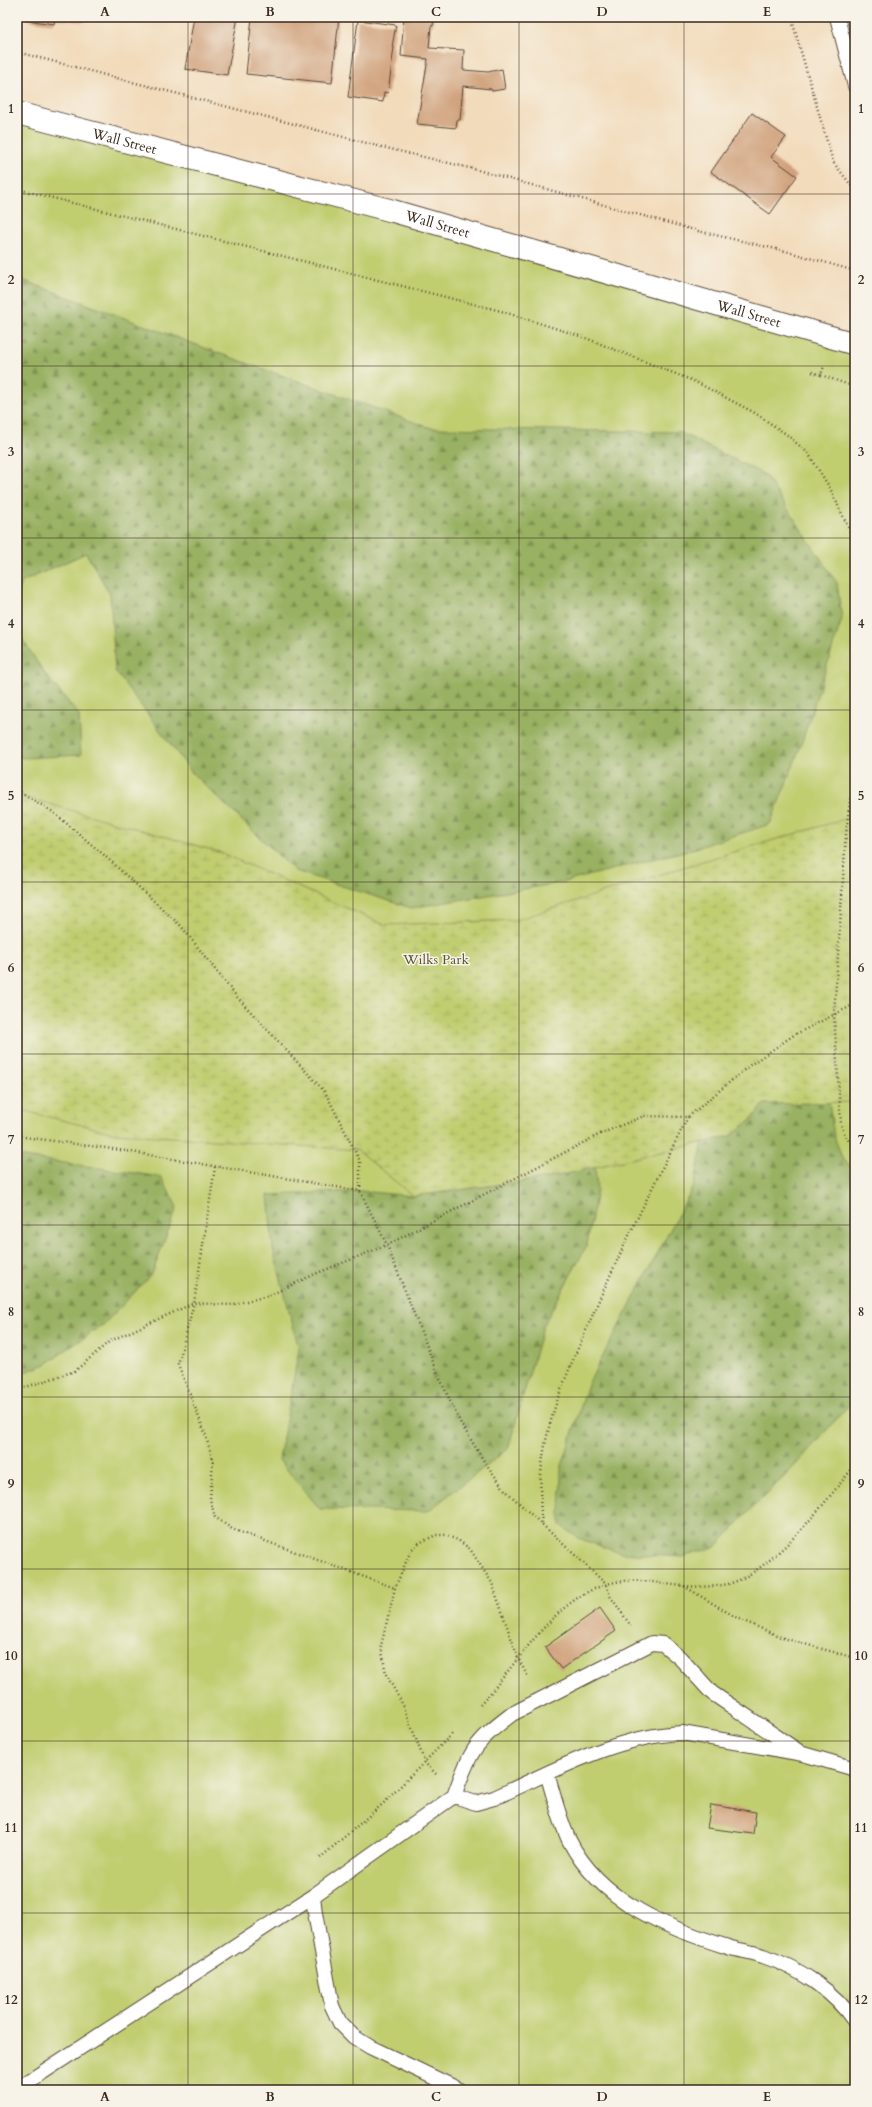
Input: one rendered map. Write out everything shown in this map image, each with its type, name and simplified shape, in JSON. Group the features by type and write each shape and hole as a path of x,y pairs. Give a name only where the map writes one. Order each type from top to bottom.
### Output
{"street":[{"name":"Wall Street","path":"17,113 393,211 855,344"}],"lane":[{"path":"837,17 855,86"},
{"path":"17,2089 313,1896 454,1796 465,1767 474,1750 512,1714 618,1662 644,1645 652,1643 663,1644 680,1658 712,1693 803,1754"},
{"path":"454,1796 476,1803 494,1798 611,1746 664,1734 682,1733 803,1754 855,1769"},
{"path":"547,1774 569,1840 590,1870 607,1888 640,1912 680,1931 787,1965 819,1985 839,2003 855,2022"},
{"path":"313,1896 332,2006 340,2023 354,2037 370,2047 460,2090"}],"path":[{"path":"791,17 833,162 855,190"},
{"path":"17,52 382,147 474,169 670,223 855,271"},
{"path":"17,189 501,311 583,336 696,382 756,413 786,434 808,453 827,482 855,542"},
{"path":"821,375 855,388"},
{"path":"855,783 850,800 846,835 834,1014 841,1124 847,1140 855,1148"},
{"path":"17,790 53,812 104,854 181,926 237,998 325,1092 360,1161 360,1191 387,1245 439,1377 460,1422 484,1461 505,1490 606,1584 610,1596 644,1645"},
{"path":"542,1524 539,1495 544,1445 563,1385 615,1262 688,1117 750,1065 794,1035 855,1004"},
{"path":"17,1390 75,1371 110,1341 194,1303 230,1305 268,1296 315,1274 387,1245 600,1134 644,1116 688,1117"},
{"path":"17,1136 120,1150 360,1191"},
{"path":"215,1167 194,1303 178,1364 205,1433 213,1461 210,1499 215,1517 232,1529 395,1588"},
{"path":"479,1706 518,1658 549,1624 576,1598 606,1584 638,1580 683,1586 715,1586 729,1584 753,1573 784,1547 802,1528 855,1465"},
{"path":"454,1796 425,1763 404,1707 386,1674 381,1646 395,1588 411,1550 419,1543 436,1535 446,1535 458,1540 470,1549 492,1583 518,1658 540,1700"},
{"path":"683,1586 738,1618 783,1638 855,1658"},
{"path":"354,1829 425,1763 456,1730"}],"green space":[{"name":"Wilks Park","path":"17,113 855,344 855,2090 17,2090"},
{"path":"17,278 221,354 431,428 679,432 765,475 837,583 842,619 799,751 770,824 696,848 560,883 411,908 295,871 193,774 115,671 110,594 86,553 22,582 17,598"},
{"path":"17,631 45,674 79,715 81,755 26,758 17,757"},
{"path":"17,795 219,852 385,925 516,920 706,860 855,816 855,1102 764,1104 751,1120 731,1136 548,1178 413,1196 357,1150 114,1133 17,1109"},
{"path":"829,1102 834,1136 843,1160 855,1169 855,1398 792,1469 751,1509 717,1546 683,1557 620,1553 578,1538 560,1525 561,1469 588,1384 694,1185 703,1142 731,1136 751,1120 764,1104"},
{"path":"17,1156 161,1177 177,1207 152,1274 104,1324 46,1364 17,1375"},
{"path":"595,1167 597,1190 587,1245 543,1326 508,1449 428,1511 320,1509 279,1460 299,1349 273,1249 268,1195 360,1191 413,1196 548,1178"}],"building":[{"path":"28,17 86,17 85,22 55,19 54,24 27,20"},
{"path":"194,17 238,17 227,75 185,69"},
{"path":"252,17 339,17 332,83 246,74"},
{"path":"404,17 434,17 433,26 431,26 429,48 464,50 463,70 488,72 502,69 505,89 492,91 491,89 463,86 460,120 457,120 456,128 417,124 428,59 401,56"},
{"path":"358,20 396,25 392,47 394,47 388,93 384,92 383,102 348,97"},
{"path":"752,113 786,137 771,157 797,176 770,214 711,172"},
{"path":"600,1608 616,1631 561,1669 545,1647"},
{"path":"711,1805 756,1812 753,1834 707,1828"}]}
